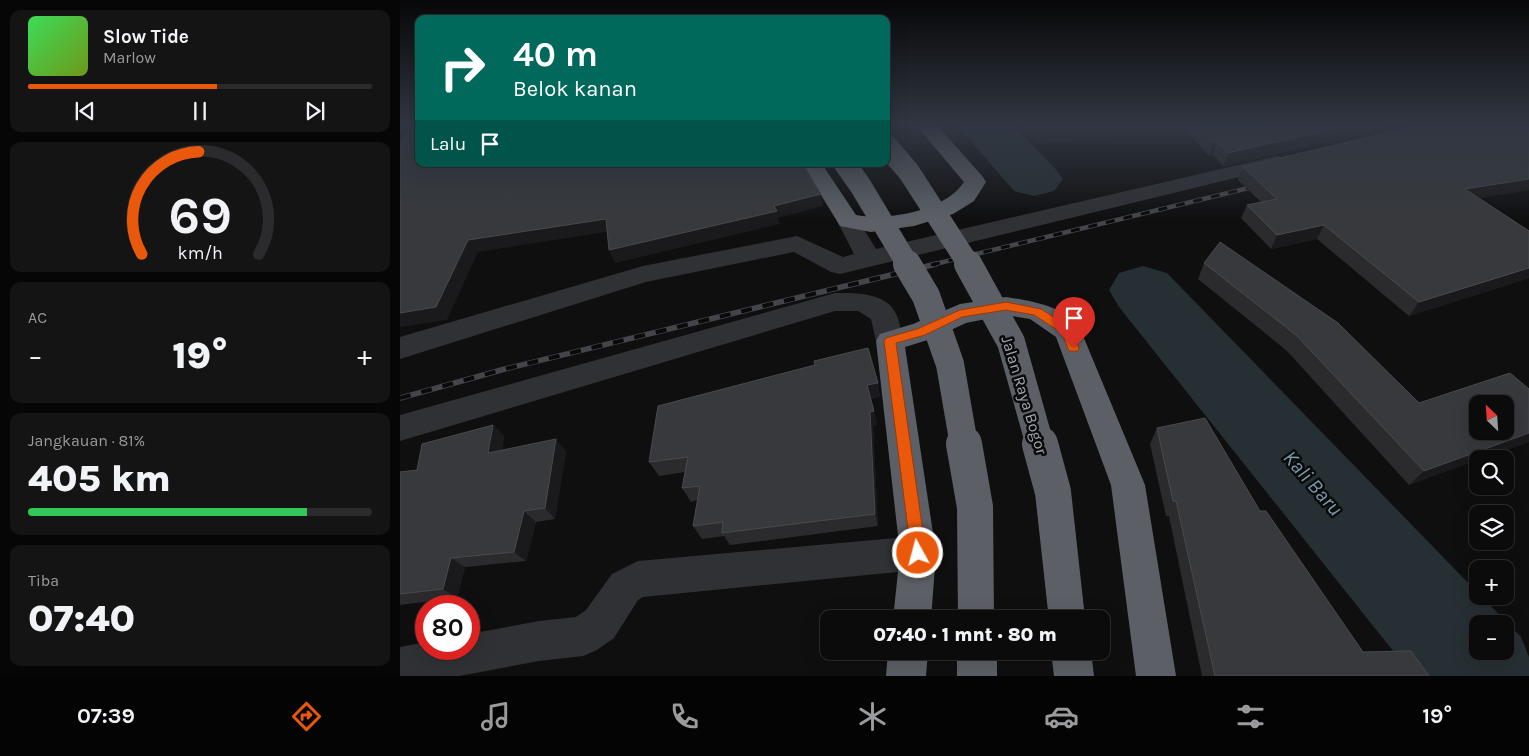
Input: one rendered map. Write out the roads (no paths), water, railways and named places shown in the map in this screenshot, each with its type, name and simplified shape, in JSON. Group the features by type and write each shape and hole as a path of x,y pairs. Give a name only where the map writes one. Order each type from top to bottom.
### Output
{"highway":[{"name":"Jalan Raya Bogor","path":"896,157 909,172 978,278 1011,342 1053,492 1066,610"},
{"path":"814,167 848,221 871,225 906,221 945,209 966,196 975,182 954,157"},
{"path":"848,167 926,296 950,364 975,506 976,610"},
{"path":"913,610 918,553 890,341 921,332 960,314 1006,306 1037,311 1067,331 1128,485 1156,676"},
{"path":"906,676 907,660"},
{"path":"976,660 977,676"},
{"path":"1072,660 1074,676"}],"street":[{"path":"400,348 643,274 797,244 840,266 1296,157"},
{"path":"848,221 869,259"},
{"path":"400,428 836,302 863,302 883,314 890,341"},
{"path":"400,667 539,641 583,636 600,624 625,586 638,579 918,553"}],"waterway":[{"name":"Kali Baru","path":"1013,157 1034,179"},
{"name":"Kali Baru","path":"1143,290 1482,676"}],"railway":[{"path":"931,265 1261,185"},
{"path":"400,398 505,369 936,264"}]}
